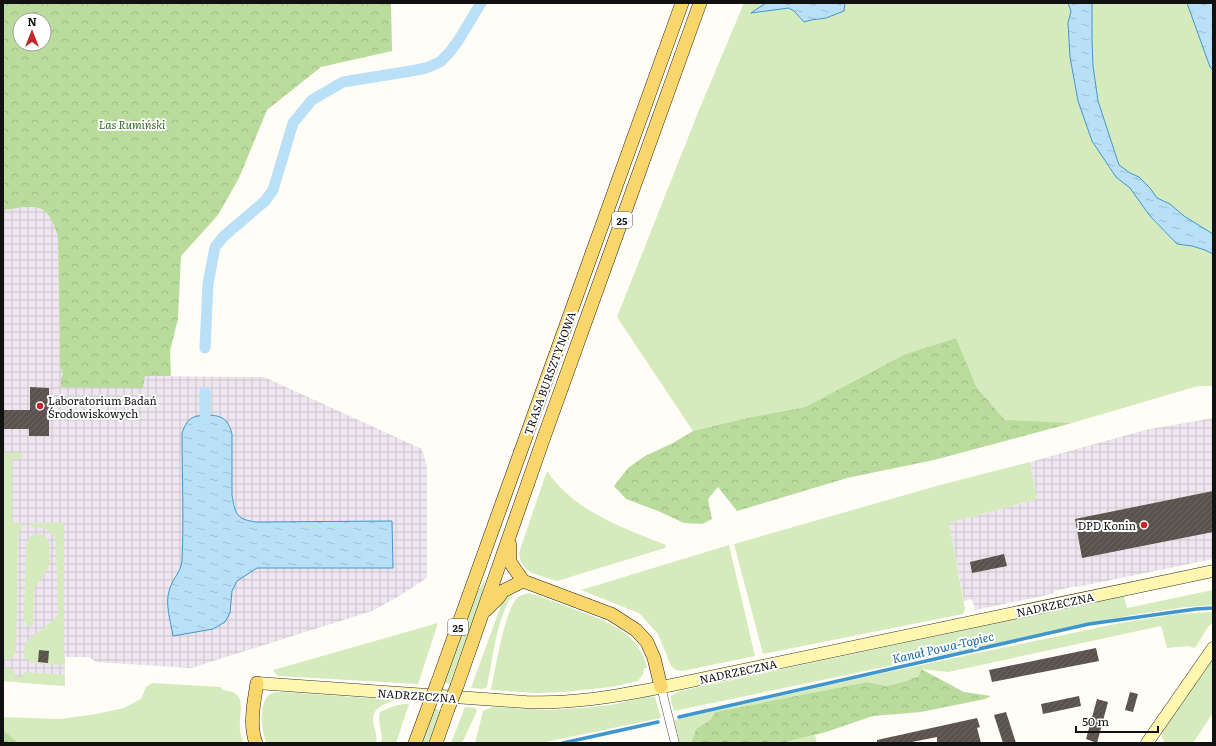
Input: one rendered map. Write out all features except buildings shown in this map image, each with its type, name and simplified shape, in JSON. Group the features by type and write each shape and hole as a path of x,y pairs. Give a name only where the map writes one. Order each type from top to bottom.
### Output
{"main road":[{"name":"TRASA BURSZTYNOWA","path":"415,743 682,3"},
{"name":"TRASA BURSZTYNOWA","path":"436,743 700,3"},
{"path":"511,533 510,562 523,581 611,614 636,630 647,642 654,658 661,687"},
{"path":"483,613 498,598 503,590 523,581"},
{"path":"256,743 253,728 257,683"}],"street":[{"name":"NADRZECZNA","path":"257,683 536,703 590,700 661,687 1213,571"},
{"path":"1147,743 1213,648"},
{"path":"661,687 675,743"}],"shaded area":[{"path":"34,206 48,213 54,221 58,236 60,367 63,373 61,378 143,388 145,376 264,377 422,449 427,467 427,578 396,598 372,611 191,668 96,662 89,657 65,657 65,686 3,681 3,210"},
{"path":"1213,418 1213,559 1071,587 1055,591 1052,594 975,610 972,599 964,601 949,523 1037,499 1030,462 1145,430"}],"green space":[{"name":"Las Rumiński","path":"3,3 391,3 392,51 321,67 267,110 239,178 218,215 181,256 178,319 170,351 171,376 145,376 143,388 61,387 61,378 63,373 60,367 58,236 54,224 44,211 38,208 24,207 3,210"},
{"path":"744,3 766,3 753,13 789,8 794,11 804,22 826,18 844,11 845,3 1068,3 1071,11 1068,23 1070,57 1078,101 1092,141 1116,177 1130,188 1150,216 1176,244 1192,246 1213,254 1213,386 1198,386 1072,423 1005,421 977,388 956,338 905,354 805,407 751,417 693,431 617,317 699,110"},
{"path":"1092,3 1187,3 1210,67 1213,70 1213,234 1184,216 1170,204 1157,198 1139,177 1130,173 1119,165 1098,101 1093,66"},
{"path":"956,338 977,388 1005,420 1072,423 934,460 847,478 737,511 718,487 708,499 712,519 702,524 684,523 626,499 614,486 628,468 645,456 673,443 693,431 751,417 805,407 905,354"},
{"path":"3,453 22,453 22,459 12,459 12,523 22,523 18,539 16,650 14,656 9,659 3,658"},
{"path":"1030,462 1037,499 949,523 965,609 963,614 763,654 734,544 940,485"},
{"path":"547,471 570,497 582,506 609,521 666,545 665,548 557,581 532,573 525,568 521,562 519,554"},
{"path":"30,523 64,523 65,665 37,663 27,660 24,657 25,643 58,616 56,540 49,531 40,527 32,527"},
{"path":"38,534 46,537 48,540 50,563 34,589 33,621 32,625 29,626 26,624 24,619 26,548 29,538 32,535"},
{"path":"729,545 755,656 682,671 676,670 671,666 658,634 639,613 581,590"},
{"path":"485,579 482,595 450,683 444,683 477,593"},
{"path":"1213,590 1213,605 1186,607 1132,615 674,711 671,702 671,696 680,691 1124,596 1127,608"},
{"path":"515,591 504,612 496,637 487,687 483,689 471,688 501,605 506,596"},
{"path":"529,593 598,618 620,630 629,637 643,656 647,668 644,668 643,674 638,681 611,687 563,692 536,693 491,690 501,640 513,603 518,597"},
{"path":"1213,612 1213,622 1208,627 1195,648 1188,646 1167,648 1161,626 948,672 921,669 919,676 885,686 867,682 717,712 710,720 696,729 691,743 680,743 674,720 860,678 1115,624 1177,614"},
{"path":"438,623 418,684 278,676 273,670"},
{"path":"1213,660 1213,713 1193,743 1165,743 1162,737 1163,731 1207,665"},
{"path":"3,668 12,669 15,671 15,677 23,677 23,674 26,672 65,675 65,686 3,681"},
{"path":"921,669 964,692 991,696 985,699 921,712 873,716 826,732 782,743 691,743 696,729 710,720 716,712 867,682 886,686 919,676"},
{"path":"152,683 221,687 222,690 236,694 241,704 240,731 243,743 17,743 3,730 3,717 60,719 124,708 141,699 146,687"},
{"path":"275,692 395,700 381,706 375,712 373,721 376,743 267,743 263,733 262,713 264,701 268,696"},
{"path":"650,696 655,697 661,718 541,743 475,743 483,711 492,707 548,710 581,708 611,705"},
{"path":"409,704 396,743 381,743 382,736 379,721 380,712 394,706"},
{"path":"465,707 475,708 477,711 462,743 451,743"},
{"path":"435,709 441,710 429,743 423,743"},
{"path":"3,730 18,743 3,743"},
{"path":"815,735 817,743 782,743"}],"water":[{"path":"766,3 845,3 844,11 826,18 804,22 794,11 789,8 751,13"},
{"path":"1068,3 1092,3 1093,66 1098,101 1119,165 1130,173 1139,177 1157,198 1170,204 1184,216 1213,234 1213,254 1192,246 1177,244 1150,216 1130,188 1116,177 1092,141 1078,101 1070,57 1068,23 1071,11"},
{"path":"1187,3 1213,3 1213,70 1210,67"},
{"path":"205,415 223,418 228,424 232,434 232,495 234,507 241,518 257,522 392,521 393,568 257,568 237,581 232,591 230,613 225,622 213,629 173,636 168,612 168,594 182,561 182,433 190,419 196,416"}],"waterway":[{"path":"205,348 208,284 215,247 224,236 265,201 273,190 293,123 312,100 343,82 426,68 440,62 458,41 481,3"},
{"path":"205,392 205,415"},
{"name":"Kanał Powa-Topiec","path":"679,717 1089,624 1213,608"},
{"name":"Kanał Powa-Topiec","path":"563,743 658,722"}],"place":[{"name":"Laboratorium Badań Środowiskowych","path":"40,406"},
{"name":"DPD Konin","path":"1144,525"}]}
